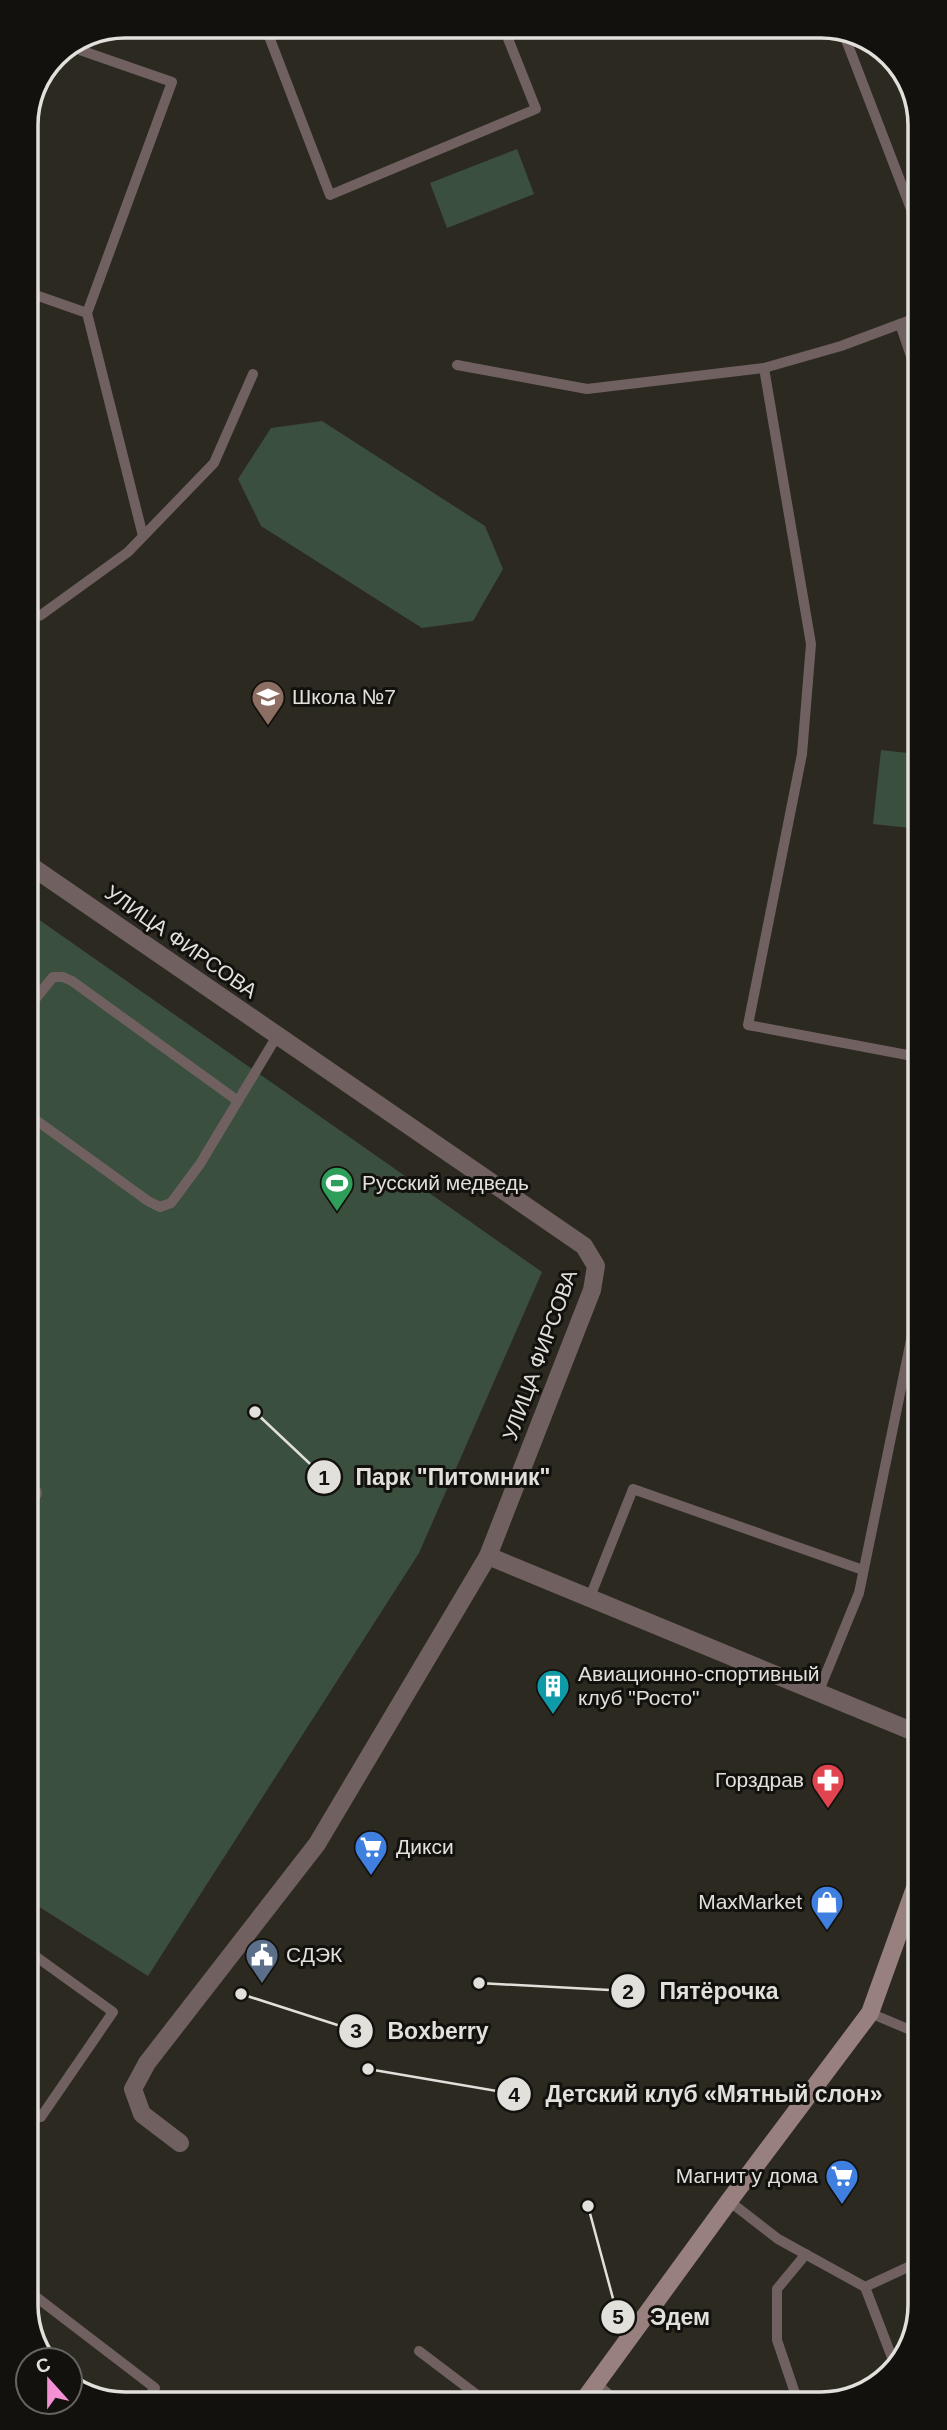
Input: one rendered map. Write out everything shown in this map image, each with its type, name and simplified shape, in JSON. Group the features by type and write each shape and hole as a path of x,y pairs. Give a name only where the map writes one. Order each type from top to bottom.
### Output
{"main road":[{"path":"590,2392 870,2013 908,1907"}],"street":[{"name":"УЛИЦА ФИРСОВА","path":"39,872 583,1246 596,1266 592,1290 488,1556"},
{"path":"180,2143 142,2114 133,2089 147,2063 317,1844 488,1556 908,1730"}],"lane":[{"path":"270,39 330,195 536,109 508,39"},
{"path":"847,43 908,201"},
{"path":"81,51 172,82 87,313 143,536"},
{"path":"39,296 87,313"},
{"path":"457,365 587,389 764,368 841,346 908,321"},
{"path":"900,324 908,348"},
{"path":"764,368 811,644 802,754 748,1025 908,1055"},
{"path":"39,616 128,552 214,463 253,374"},
{"path":"39,994 53,977 72,981 238,1101"},
{"path":"39,1122 160,1207 171,1203 192,1174 277,1036"},
{"path":"818,1693 859,1593 908,1354"},
{"path":"590,1597 633,1489 863,1570"},
{"path":"39,1959 113,2012 41,2117 39,2115"},
{"path":"870,2013 908,2029"},
{"path":"729,2201 778,2239 865,2287 891,2356"},
{"path":"795,2392 777,2340 777,2289 806,2254"},
{"path":"865,2287 908,2267"},
{"path":"39,2299 155,2388 153,2391"},
{"path":"419,2351 472,2392"},
{"path":"596,2384 605,2392"}],"green space":[{"path":"517,149 534,194 447,228 430,183"},
{"path":"322,421 485,526 503,569 473,621 422,628 261,526 238,479 271,428"},
{"path":"881,750 908,753 908,828 873,824"},
{"path":"39,920 542,1272 419,1553 148,1976 39,1907"}],"place":[{"name":"Школа №7","path":"268,727"},
{"name":"Русский медведь","path":"337,1213"},
{"name":"Парк \"Питомник\"","path":"255,1412"},
{"name":"Авиационно-спортивный клуб \"Росто\"","path":"553,1716"},
{"name":"Горздрав","path":"828,1810"},
{"name":"Дикси","path":"371,1877"},
{"name":"MaxMarket","path":"827,1932"},
{"name":"Пятёрочка","path":"479,1983"},
{"name":"СДЭК","path":"262,1985"},
{"name":"Boxberry","path":"241,1994"},
{"name":"Детский клуб «Мятный слон»","path":"368,2069"},
{"name":"Эдем","path":"588,2206"},
{"name":"Магнит у дома","path":"842,2206"}]}
